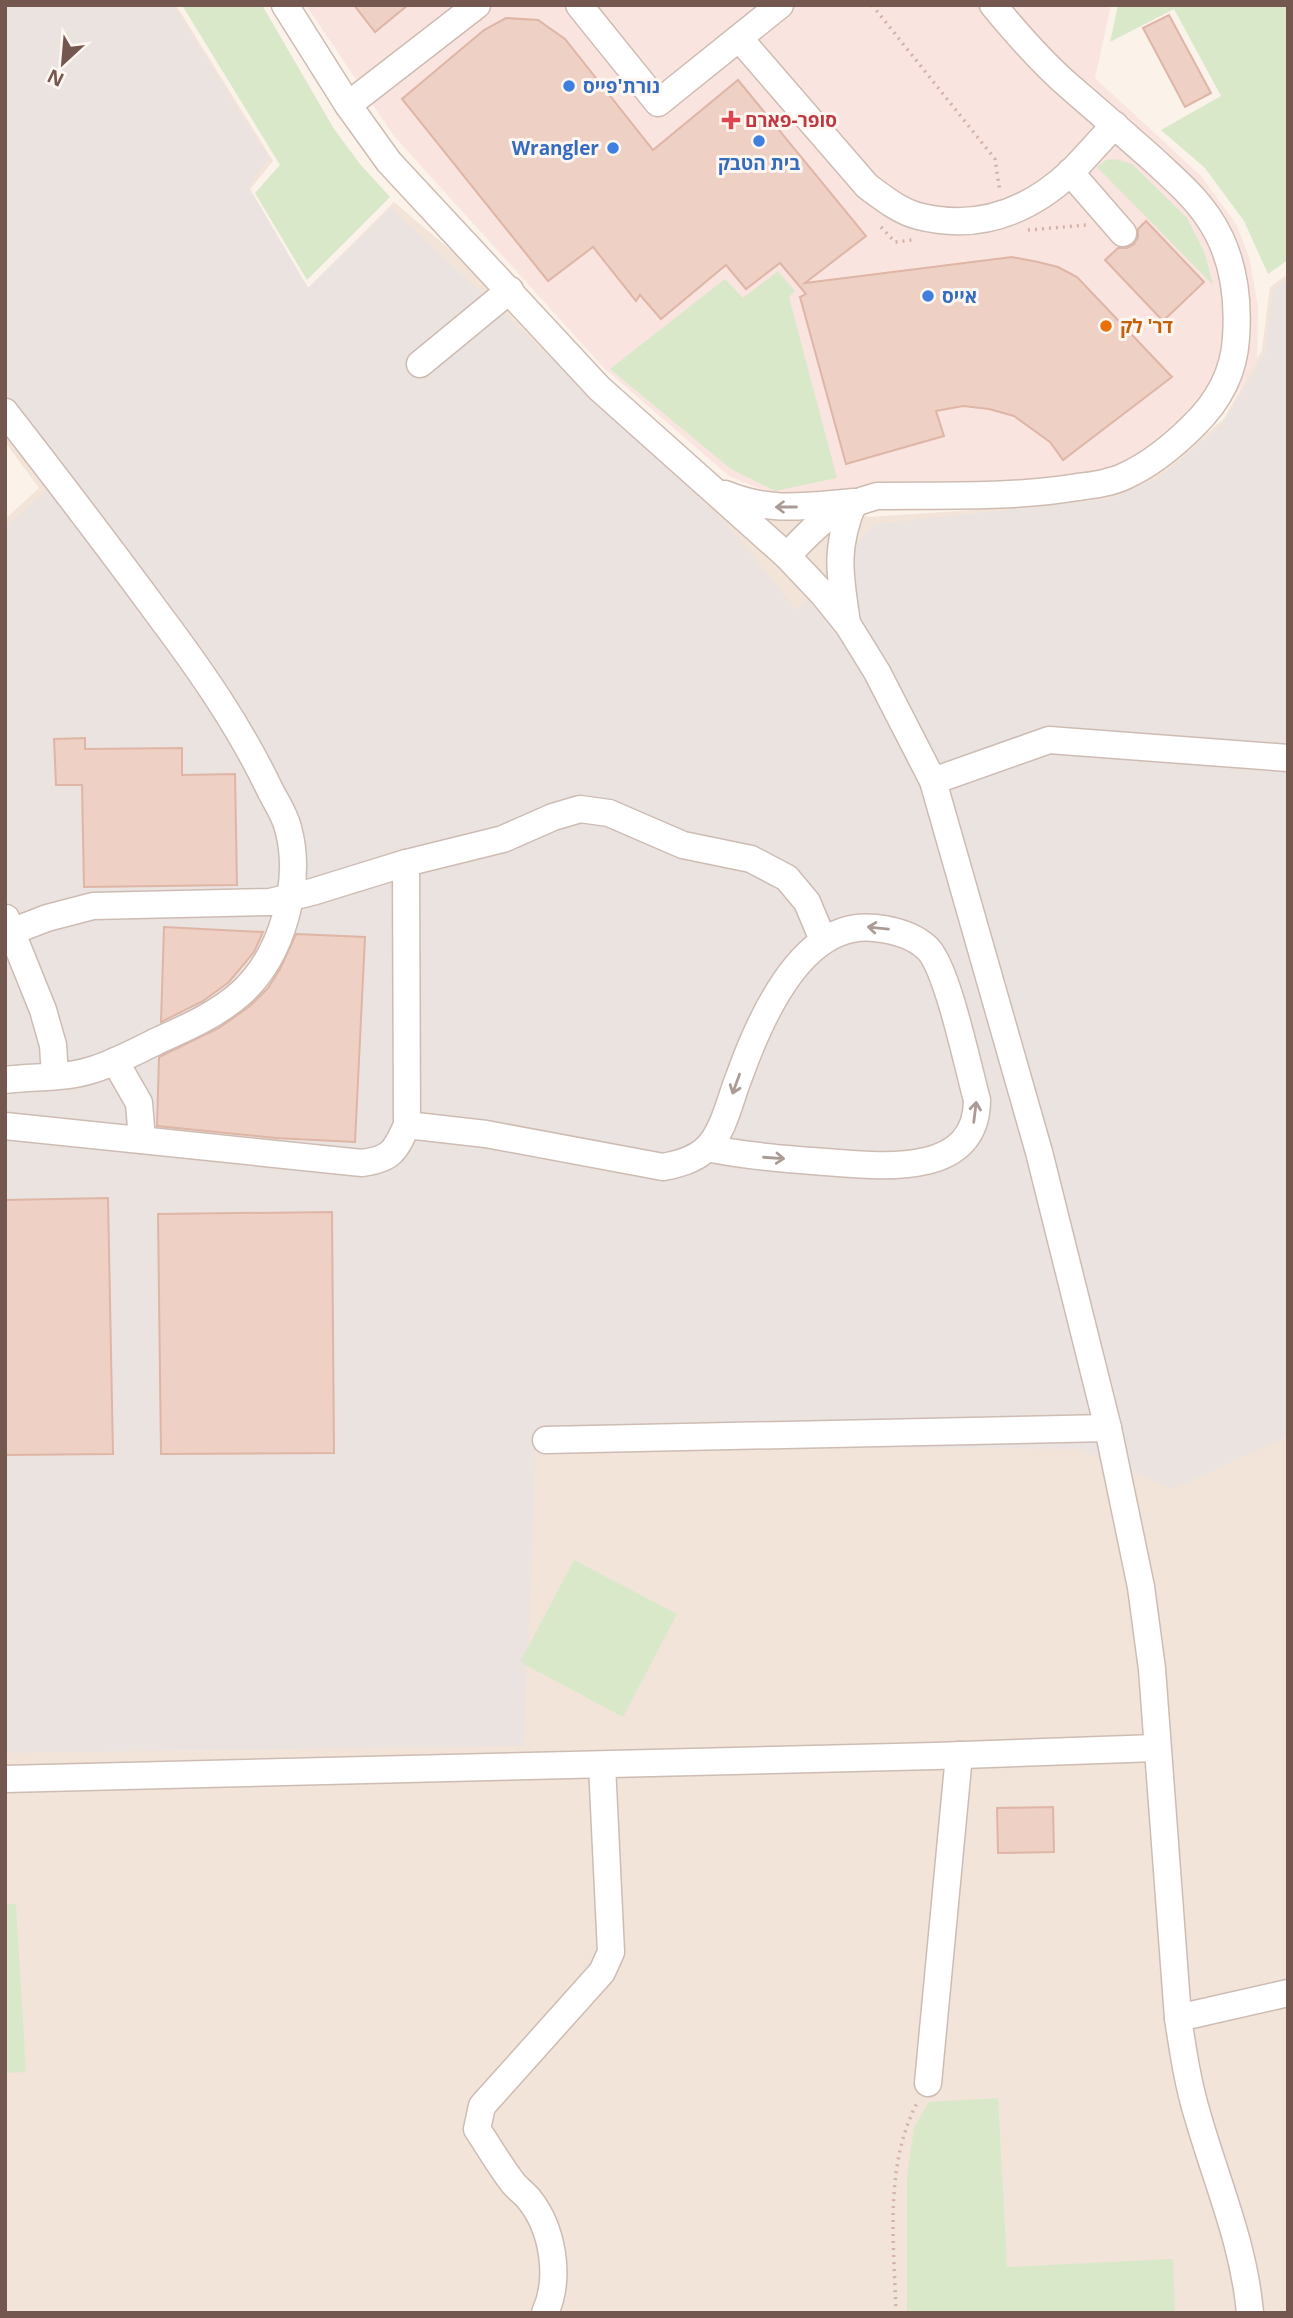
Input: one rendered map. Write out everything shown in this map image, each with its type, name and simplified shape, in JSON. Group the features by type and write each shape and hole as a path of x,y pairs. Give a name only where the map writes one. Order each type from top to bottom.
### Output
{"street":[{"path":"285,5 348,105 389,162 599,388 787,556 823,594 848,625 900,713 933,781 1039,1152 1108,1429 1146,1619 1178,2018 1198,2117 1238,2244 1251,2313"},
{"path":"579,5 658,103 780,5"},
{"path":"710,488 742,501 783,508 854,502 877,496 1041,493 1101,484 1125,476 1159,455 1210,410 1226,384 1236,347 1238,312 1235,282 1226,249 1209,218 1190,193 1047,65 993,5"},
{"path":"348,105 472,7"},
{"path":"739,38 867,186 890,203 916,215 958,221 989,220 1003,214 1042,194 1070,172 1115,125"},
{"path":"1070,172 1123,233"},
{"path":"420,364 510,290"},
{"path":"5,412 211,685 260,768 288,827 292,859 291,898 287,916 270,956 242,992 226,1005 192,1025 93,1070 5,1080"},
{"path":"787,556 823,519 854,502"},
{"path":"848,625 840,576 840,553 842,531 854,502"},
{"path":"933,781 1049,740 1288,758"},
{"path":"55,1076 53,1045 43,1010 8,924 47,918 93,906 270,902 291,898 406,863 503,839 580,808 609,813 682,845 751,859 787,878 807,902 823,940"},
{"path":"5,1126 362,1163 380,1161 394,1151 407,1125 406,863"},
{"path":"407,1125 486,1134 663,1167 686,1162 707,1148 721,1125 751,1044 799,961 823,940 845,930 867,927 910,936 928,949 938,963 945,982 977,1100 977,1119 957,1147 933,1159 897,1166 748,1156 707,1148"},
{"path":"115,1061 139,1103 142,1140"},
{"path":"546,1440 1108,1429"},
{"path":"5,1779 1156,1748"},
{"path":"928,2083 959,1755"},
{"path":"545,2313 551,2299 553,2256 545,2230 530,2200 514,2185 477,2129 482,2106 602,1972 611,1952 602,1765"},
{"path":"1178,2018 1288,1993"}],"path":[{"path":"872,5 995,159 1003,214"},
{"path":"895,2313 893,2206 896,2167 906,2124 928,2083"}],"shaded area":[{"path":"5,5 176,5 273,161 250,189 308,288 394,202 723,482 870,517 1061,504 1109,496 1157,473 1224,419 1262,350 1270,287 1288,274 1288,2313 5,2313 5,519 39,488 5,442"},
{"path":"5,5 173,5 269,158 248,186 308,288 391,208 727,524 797,611 875,524 1109,499 1159,478 1223,424 1265,354 1273,290 1288,279 1288,1436 1173,1489 1079,1449 536,1445 524,1746 5,1753 5,527 47,490 5,434"},
{"path":"306,5 1111,5 1095,78 1201,176 1236,224 1249,257 1258,306 1257,362 1222,416 1160,468 1112,489 772,494 729,476 604,368 394,136"}],"green space":[{"path":"182,5 262,5 334,129 360,164 390,197 307,280 255,193 280,165"},
{"path":"1118,5 1288,5 1288,260 1268,274 1244,221 1205,168 1161,130 1221,96 1174,9 1110,42"},
{"path":"1116,159 1132,164 1187,218 1205,254 1213,285 1097,167 1106,160"},
{"path":"778,271 795,291 789,297 837,478 775,491 731,469 610,369 725,279 743,298"},
{"path":"574,1560 677,1614 623,1717 520,1662"},
{"path":"5,1904 16,1904 26,2072 5,2073"},
{"path":"998,2098 1007,2267 1173,2259 1175,2313 907,2313 907,2177 914,2128 929,2102"}],"building":[{"path":"354,5 408,5 375,32"},
{"path":"1169,15 1211,93 1185,107 1143,28"},
{"path":"506,18 538,20 565,39 653,150 738,80 866,236 805,283 1012,257 1058,267 1077,277 1172,377 1063,460 1050,442 1014,416 963,406 936,411 944,436 846,464 800,297 806,294 780,263 746,289 726,265 661,319 640,295 636,301 593,247 548,281 402,99 484,30"},
{"path":"1146,221 1204,282 1163,321 1105,260 1118,248 1127,248 1134,244 1138,229"},
{"path":"85,738 85,749 182,748 182,775 235,774 237,885 84,887 82,785 56,785 54,739"},
{"path":"164,927 263,932 254,952 229,982 203,1001 161,1022"},
{"path":"296,934 365,937 355,1142 275,1138 157,1126 159,1057 219,1028 250,1006 268,988"},
{"path":"108,1198 113,1454 5,1455 5,1200"},
{"path":"332,1212 334,1453 161,1454 158,1214"},
{"path":"1053,1807 1054,1852 998,1853 997,1808"}],"place":[{"name":"נורת'פייס","path":"569,86"},
{"name":"סופר-פארם","path":"731,120"},
{"name":"בית הטבק","path":"759,141"},
{"name":"Wrangler","path":"613,148"},
{"name":"אייס","path":"928,296"},
{"name":"דר' לק","path":"1106,326"}]}
